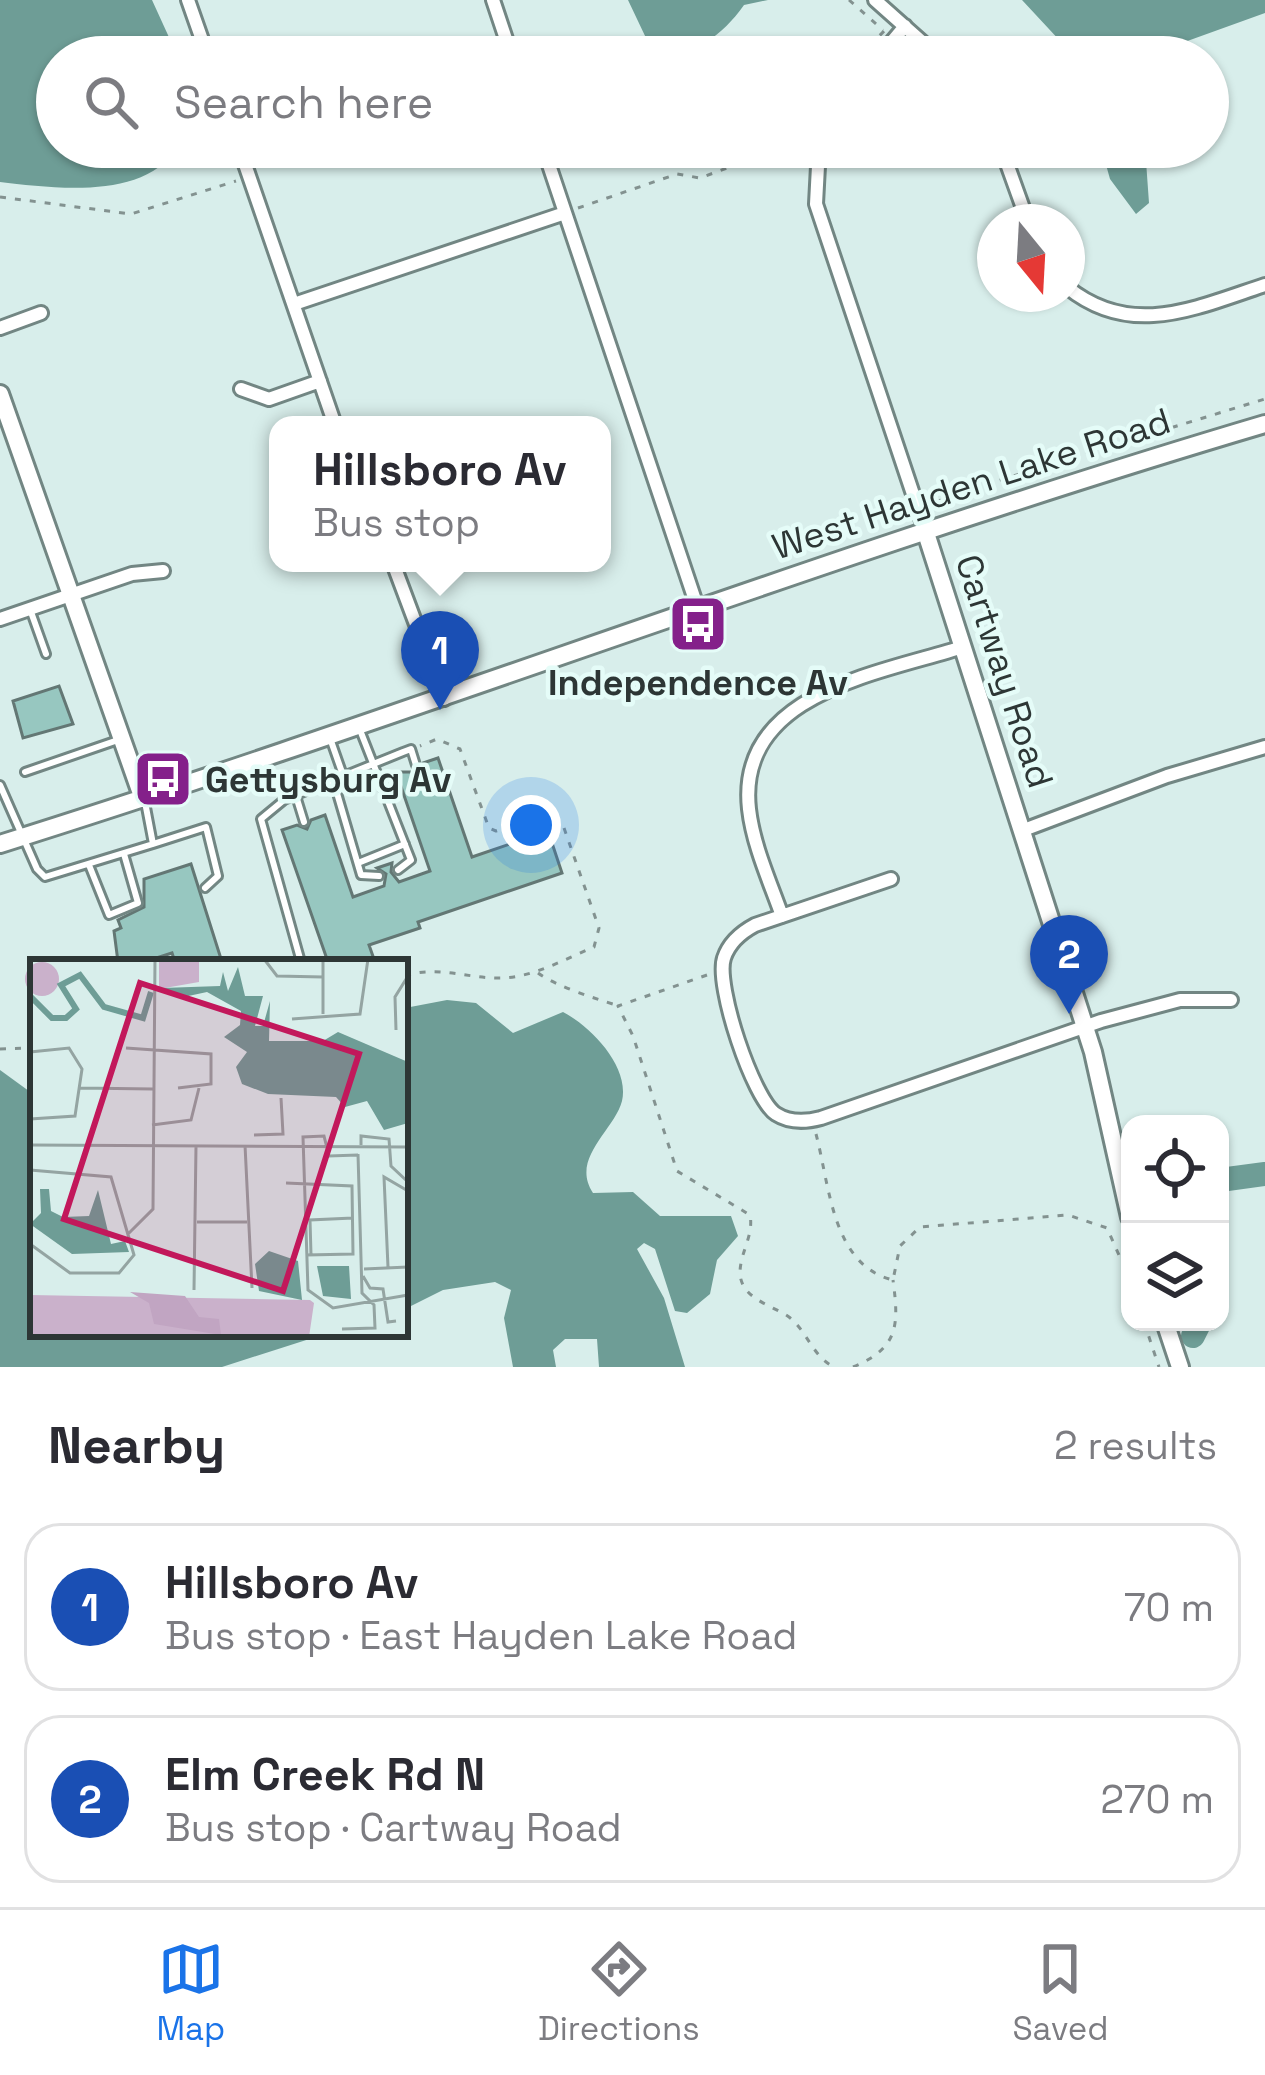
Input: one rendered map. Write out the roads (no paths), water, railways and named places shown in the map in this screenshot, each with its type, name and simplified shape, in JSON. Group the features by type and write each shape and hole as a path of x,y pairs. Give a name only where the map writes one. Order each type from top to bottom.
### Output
{"main road":[{"path":"0,394 143,799"},
{"name":"West Hayden Lake Road","path":"0,844 359,728 926,530 1265,424"},
{"name":"Cartway Road","path":"926,530 1086,1029 1121,1179"},
{"path":"1168,1331 1180,1367"}],"street":[{"path":"188,0 201,36"},
{"path":"493,0 505,36"},
{"path":"875,0 915,36"},
{"path":"896,36 904,26"},
{"path":"246,168 332,416"},
{"path":"550,168 698,609"},
{"name":"Cartway Road","path":"818,168 816,204 926,530"},
{"path":"1009,168 1022,204"},
{"path":"294,304 565,213"},
{"path":"1085,301 1125,317 1165,318 1265,285"},
{"path":"0,328 41,313"},
{"path":"241,388 268,399 320,381"},
{"path":"0,619 132,574 164,571"},
{"path":"396,572 444,699"},
{"path":"782,916 749,810 748,785 766,737 783,717 825,691 963,647"},
{"path":"1021,832 1167,776 1265,746"},
{"path":"891,879 741,932 724,958 721,974 761,1097 778,1115 817,1119 1180,1000 1231,1000"}],"lane":[{"path":"29,609 46,655"},
{"path":"359,728 411,860 398,870"},
{"path":"330,737 344,778"},
{"path":"26,772 121,738"},
{"path":"300,959 261,832 267,810 411,749 416,766"},
{"path":"334,783 361,875 379,876"},
{"path":"0,785 45,877 206,827 219,868 218,876 205,888"},
{"path":"296,796 304,823"},
{"path":"143,799 153,844"},
{"path":"357,863 405,844"},
{"path":"89,865 109,915 138,903 124,854"}],"waterway":[{"path":"1229,1179 1265,1174"},
{"path":"1193,1336 1196,1331"}],"place":[{"name":"Independence Av","path":"698,624"},
{"name":"Hillsboro Av","path":"440,710"},
{"name":"Gettysburg Av","path":"163,779"},
{"name":"Elm Creek Rd N","path":"1069,1014"}]}
